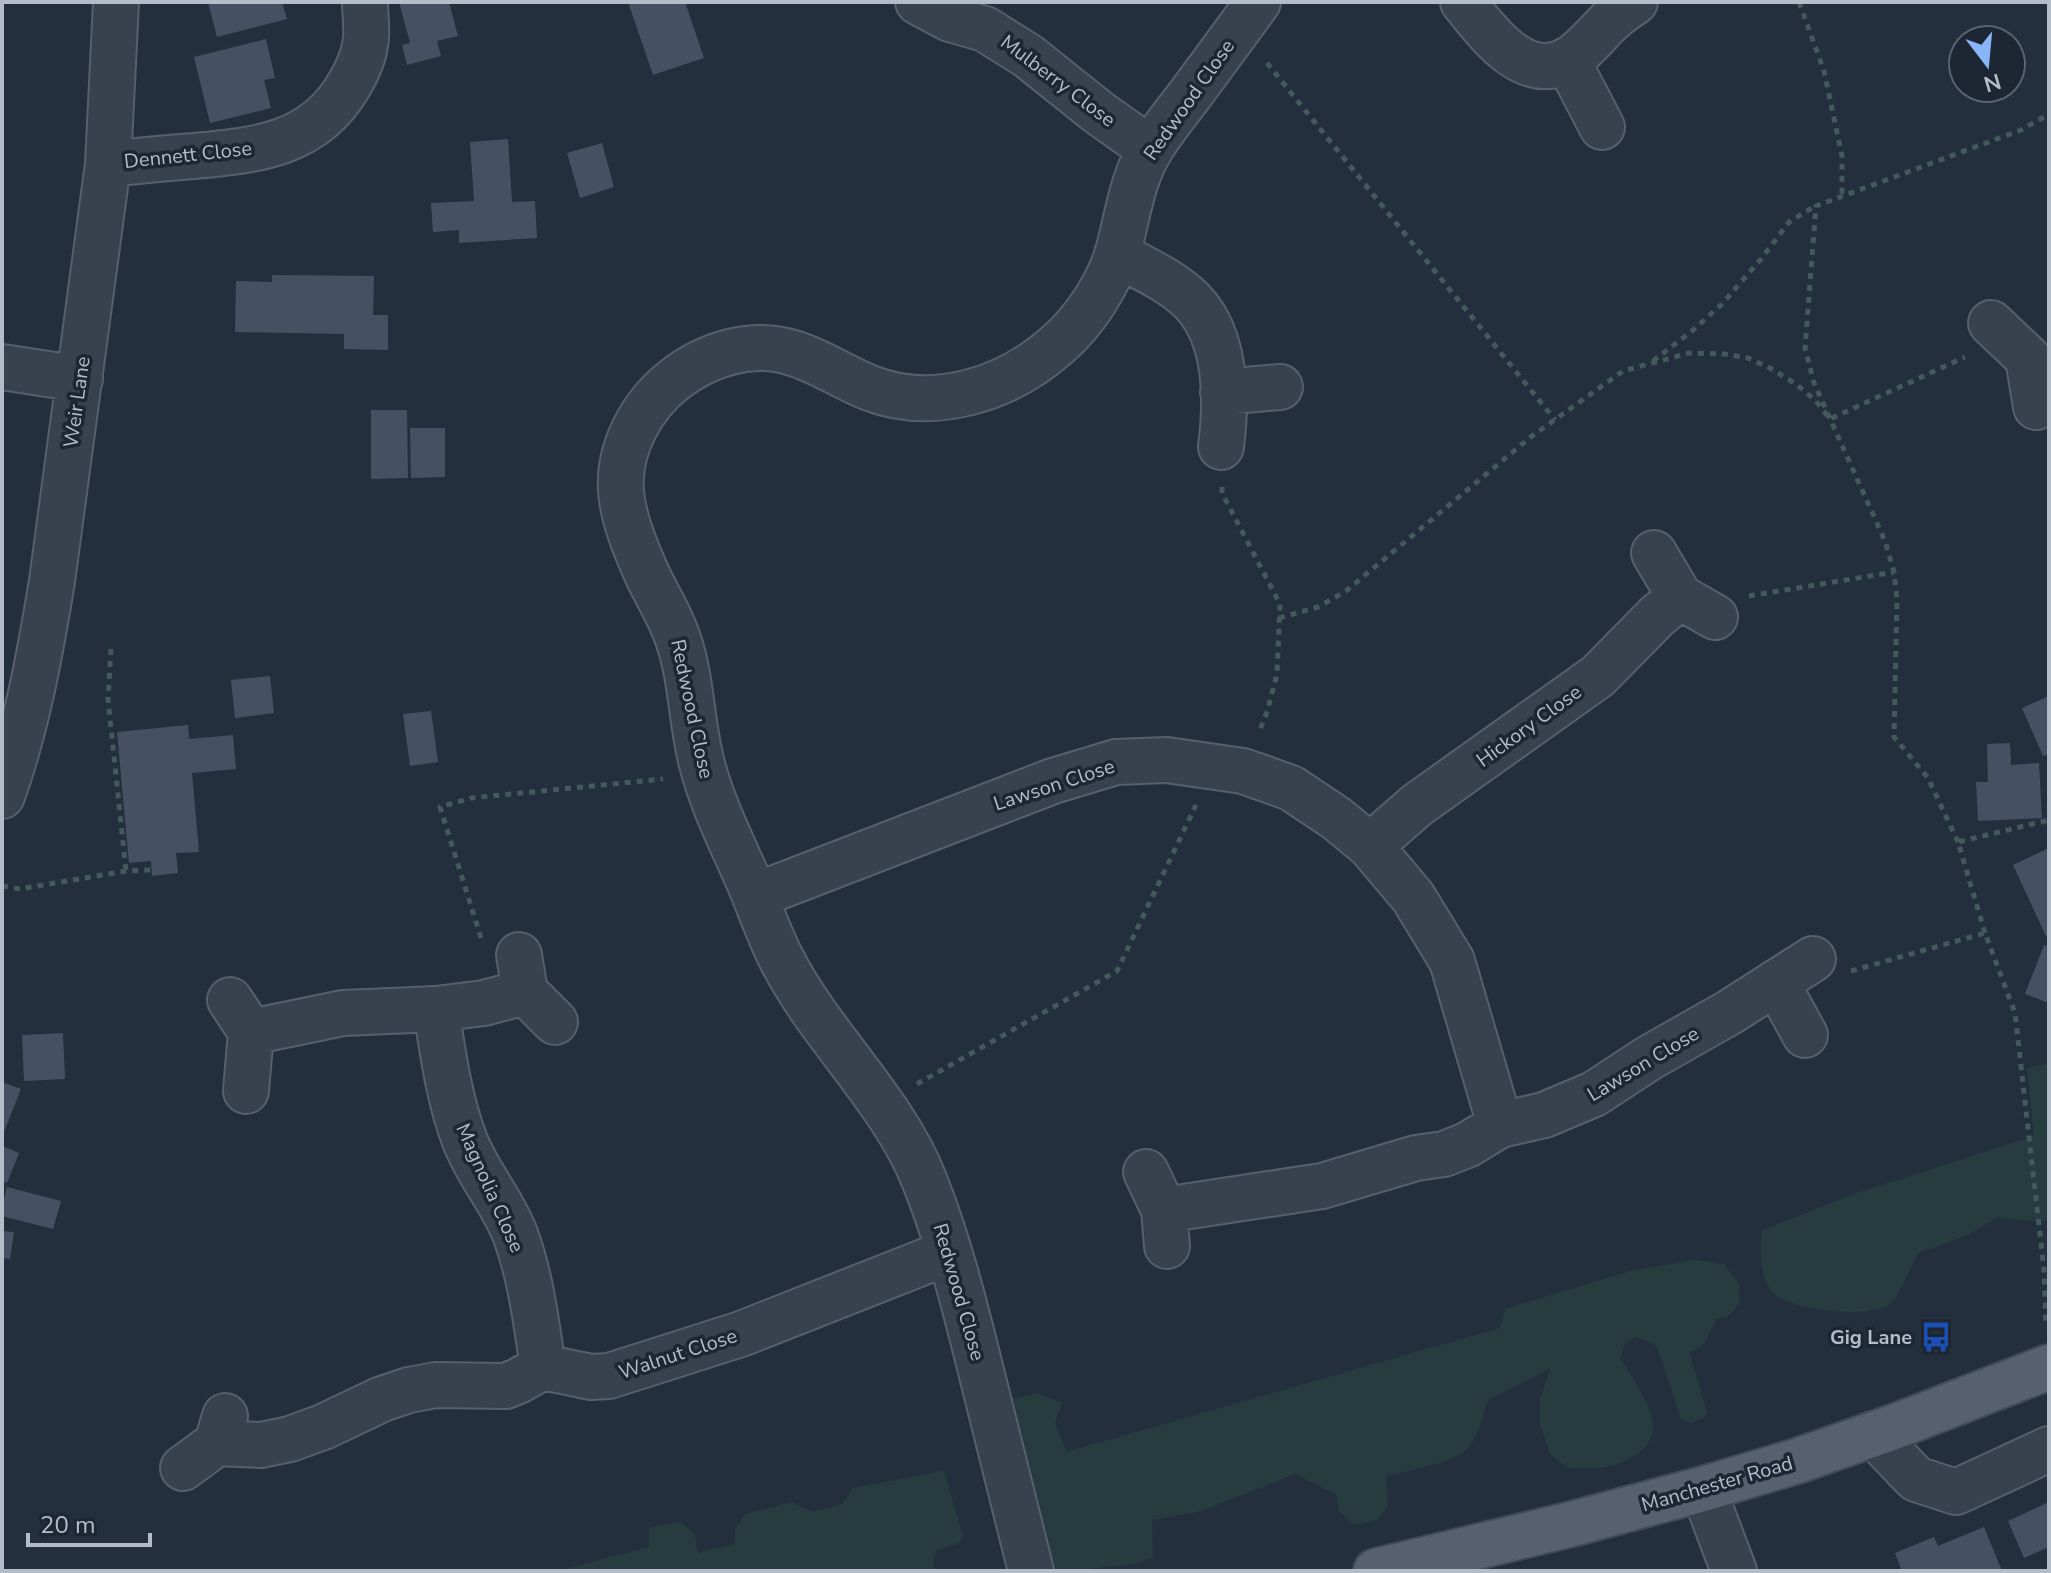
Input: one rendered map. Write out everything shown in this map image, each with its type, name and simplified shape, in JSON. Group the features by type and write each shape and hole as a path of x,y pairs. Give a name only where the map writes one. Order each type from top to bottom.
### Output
{"main road":[{"name":"Manchester Road","path":"1376,1571 1572,1524 1797,1461 2049,1367"}],"street":[{"name":"Weir Lane","path":"2,796 18,750 42,644 108,164 116,2"},
{"name":"Dennett Close","path":"108,164 252,149 295,137 317,124 345,92 357,71 365,45 365,2"},
{"name":"Mulberry Close","path":"918,2 950,19 985,29 1028,56 1150,149"},
{"path":"1463,2 1497,44 1529,63 1547,66 1567,60 1588,45 1635,2"},
{"name":"Redwood Close","path":"1031,1571 974,1341 923,1176 904,1140 804,999 780,957 703,769 685,660 667,611 640,560 627,520 621,492 622,465 629,441 657,396 678,377 710,359 737,350 764,347 793,353 874,390 921,399 974,392 1025,370 1059,344 1089,312 1117,254 1131,193 1150,149 1248,15"},
{"path":"1567,60 1602,127"},
{"path":"1117,254 1167,282 1202,314 1212,334 1220,365 1224,420 1221,447"},
{"path":"2018,341 2036,407"},
{"path":"2,367 80,379"},
{"path":"1223,392 1280,387"},
{"path":"1654,553 1696,606"},
{"name":"Hickory Close","path":"1370,846 1417,805 1598,676 1657,616 1696,606"},
{"name":"Lawson Close","path":"755,896 1053,781 1116,762 1167,760 1225,768 1291,788 1336,818 1370,846 1413,897 1452,961 1500,1125"},
{"name":"Lawson Close","path":"1159,1209 1322,1186 1416,1158 1444,1154 1467,1145 1500,1125 1544,1115 1594,1094 1813,959"},
{"path":"1776,982 1805,1035"},
{"path":"246,1091 240,1016 436,1009 484,1003 533,990"},
{"name":"Magnolia Close","path":"436,1009 445,1068 465,1141 503,1206 525,1266 543,1367"},
{"name":"Walnut Close","path":"543,1367 591,1377 609,1376 741,1334 949,1252"},
{"path":"208,1442 261,1445 290,1439 409,1390 436,1385 506,1386 543,1367"},
{"path":"1873,1434 1916,1479 1956,1492 2049,1449"},
{"path":"1703,1489 1734,1571"}],"path":[{"path":"1799,2 1824,71 1842,156 1842,196"},
{"path":"1248,15 1555,420"},
{"path":"1650,364 1722,304 1789,222 1816,206 2021,130 2049,114"},
{"path":"1816,206 1805,348 1814,383 1885,541 1894,572 1897,599 1894,737 1928,778 1958,842 1985,933 2015,1013 2044,1270 2046,1328 2049,1333"},
{"path":"1830,419 1977,352 2018,341"},
{"path":"1279,618 1318,607 1346,591 1532,436 1623,371 1689,353 1748,358 1796,384 1815,400 1830,419"},
{"path":"880,1104 1117,971 1196,805 1267,712 1277,674 1280,604 1222,493 1224,464 1221,447"},
{"path":"1696,606 1894,572"},
{"path":"111,649 108,699 126,871"},
{"path":"533,990 488,960 440,807 471,798 664,779 703,769"},
{"path":"1958,842 2049,820"},
{"path":"2,886 20,889 126,871 152,870"},
{"path":"1813,959 1847,972 1985,933"}],"green space":[{"path":"2049,1063 2049,1220 1997,1218 1966,1236 1918,1253 1894,1299 1881,1308 1830,1311 1794,1304 1771,1291 1762,1269 1762,1230 1857,1193 2034,1136 2027,1068"},
{"path":"1694,1260 1724,1264 1739,1284 1740,1302 1729,1316 1717,1319 1703,1346 1689,1352 1707,1412 1704,1418 1691,1423 1681,1419 1657,1346 1636,1337 1625,1344 1620,1358 1647,1403 1653,1429 1646,1446 1624,1461 1601,1468 1568,1468 1550,1454 1540,1425 1540,1399 1550,1369 1488,1400 1475,1436 1463,1453 1430,1466 1386,1476 1388,1506 1377,1520 1354,1525 1338,1511 1337,1495 1295,1474 1202,1511 1152,1520 1153,1558 1128,1565 1068,1571 1038,1564 1008,1400 1037,1393 1062,1403 1055,1422 1066,1452 1500,1328 1505,1309 1630,1271"},
{"path":"944,1471 963,1536 959,1543 936,1551 933,1564 936,1571 557,1571 649,1547 649,1528 680,1522 695,1534 698,1553 735,1543 735,1528 746,1514 792,1502 812,1512 842,1504 853,1488"}],"building":[{"path":"208,2 282,2 287,19 217,37"},
{"path":"399,2 449,2 458,36 437,41 441,56 407,65 402,45 410,43"},
{"path":"628,2 685,2 704,58 653,75"},
{"path":"266,39 275,78 264,80 271,108 210,123 194,57"},
{"path":"508,139 512,202 535,201 537,238 459,243 459,230 433,232 431,203 474,201 470,142"},
{"path":"602,143 614,187 580,198 567,153"},
{"path":"272,275 374,276 373,315 388,315 388,350 344,349 344,334 235,332 236,281 272,282"},
{"path":"371,410 407,410 408,478 371,479"},
{"path":"410,428 445,428 445,477 411,478"},
{"path":"270,676 274,713 235,718 231,680"},
{"path":"2049,696 2049,754 2043,756 2022,708"},
{"path":"431,711 438,762 410,766 403,714"},
{"path":"188,725 189,739 233,735 236,769 192,773 199,852 176,853 178,873 152,876 151,861 129,863 117,732"},
{"path":"2010,743 2011,765 2039,763 2042,818 1978,821 1976,782 1988,782 1987,744"},
{"path":"2049,848 2049,934 2046,936 2013,865"},
{"path":"2044,945 2049,947 2049,1003 2025,994"},
{"path":"63,1033 65,1079 24,1081 22,1035"},
{"path":"2,1082 21,1089 2,1137"},
{"path":"2,1146 19,1153 7,1183 2,1181"},
{"path":"7,1187 61,1201 53,1229 2,1216"},
{"path":"2,1231 14,1232 10,1259 2,1258"},
{"path":"2049,1502 2049,1547 2024,1558 2008,1521"},
{"path":"1984,1527 2002,1571 1902,1571 1895,1553 1934,1537 1938,1546"}],"place":[{"name":"Gig Lane","path":"1936,1337"}]}
